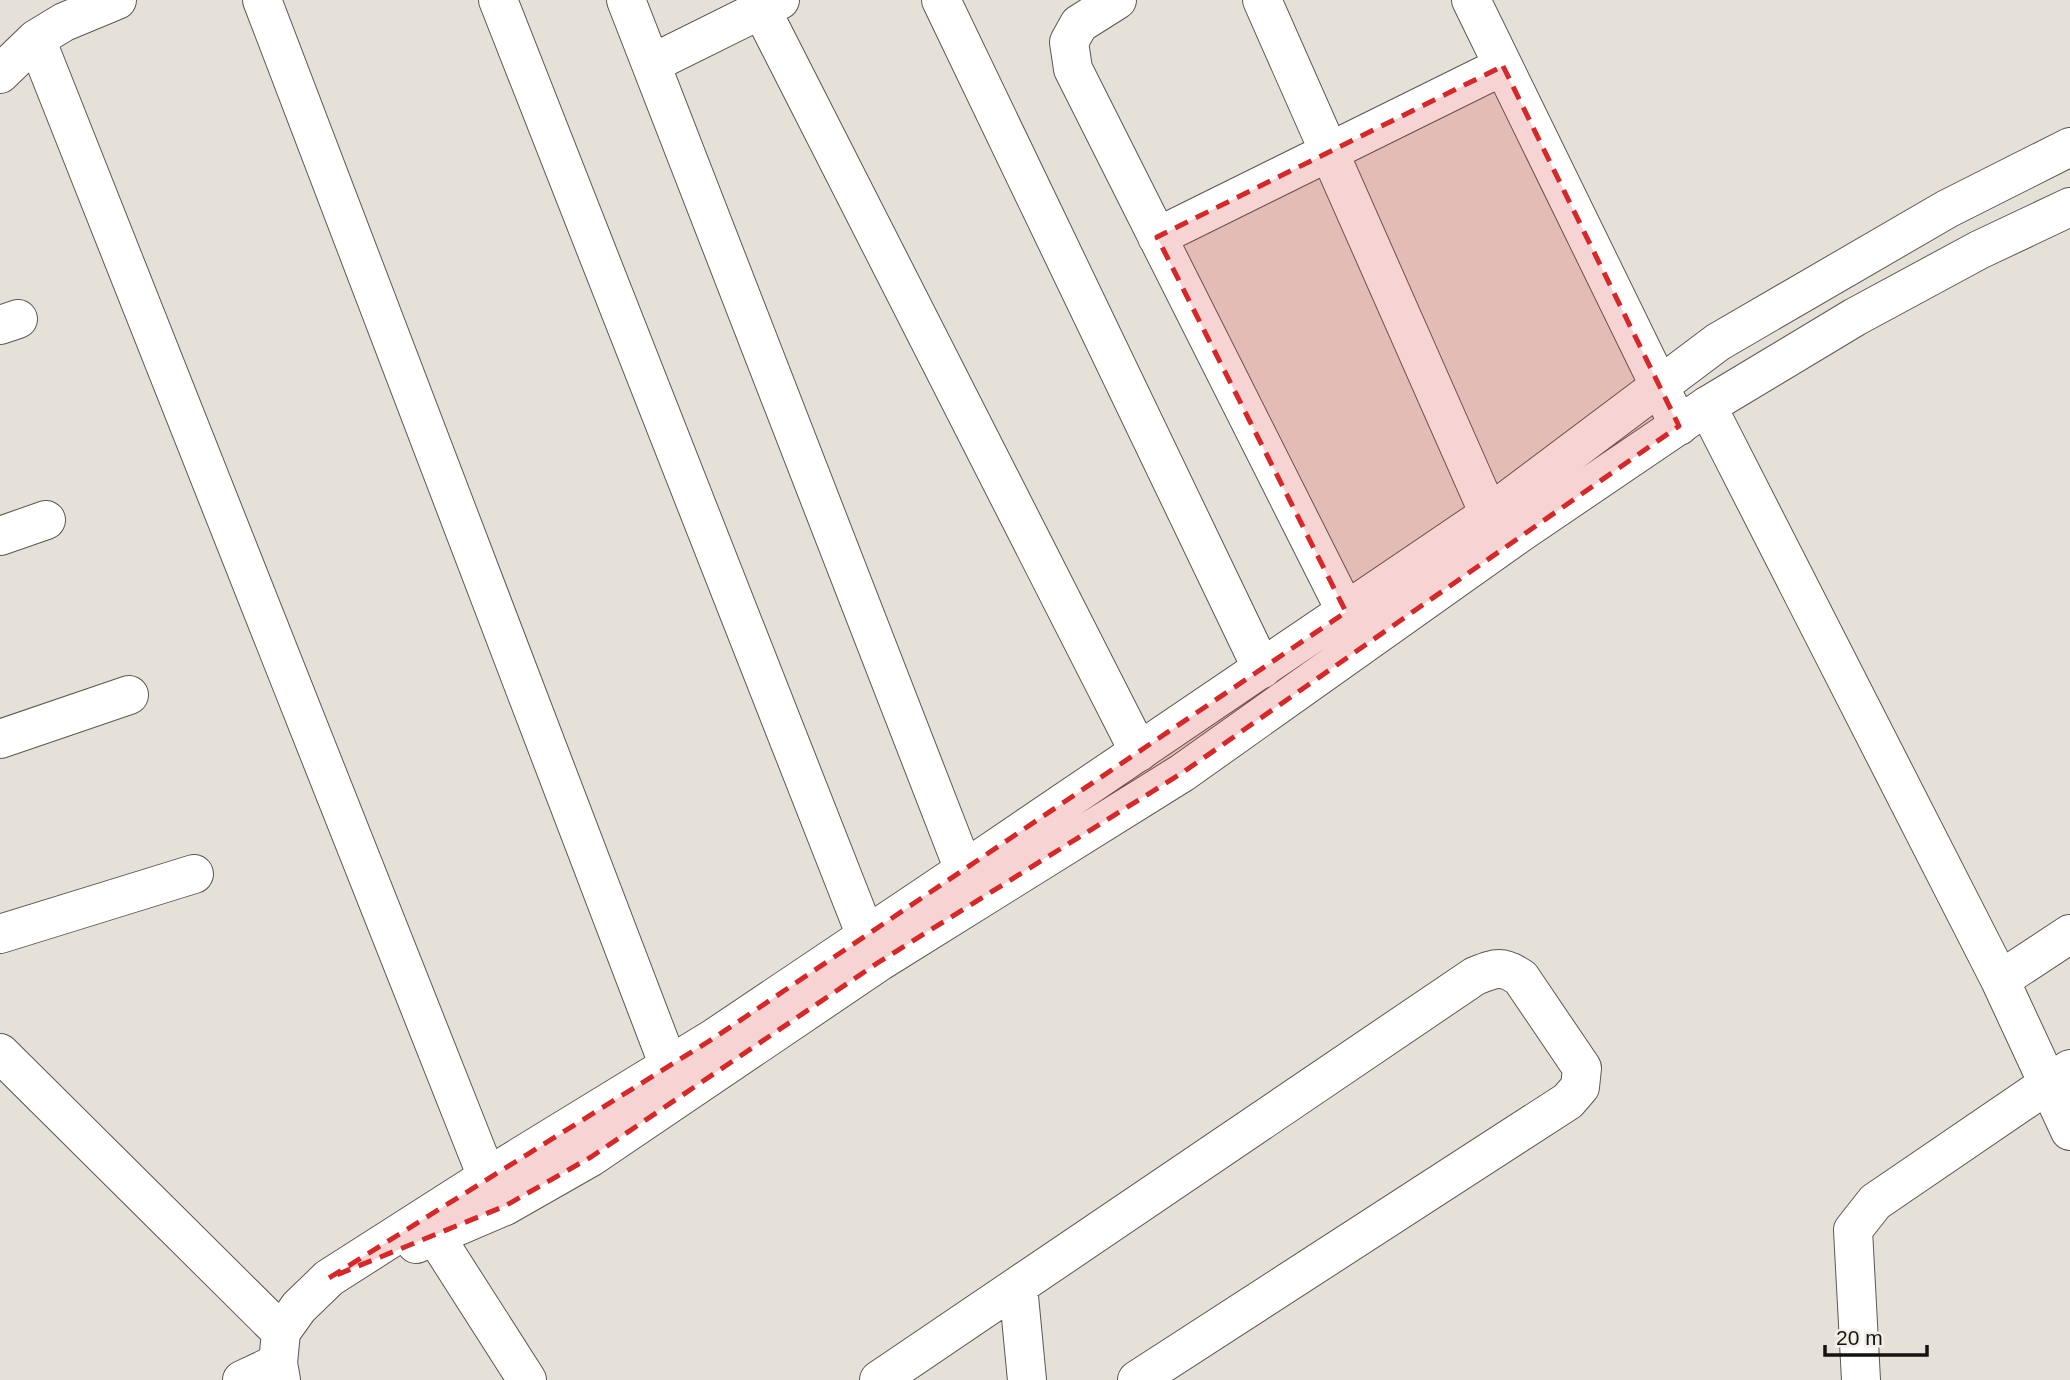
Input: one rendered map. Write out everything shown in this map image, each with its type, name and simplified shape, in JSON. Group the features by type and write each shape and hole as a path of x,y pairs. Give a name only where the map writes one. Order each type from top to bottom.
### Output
{"street":[{"path":"0,74 36,39 64,22 117,0"},
{"path":"262,0 674,1081"},
{"path":"498,0 866,936"},
{"path":"626,0 971,885"},
{"path":"941,0 1262,669"},
{"path":"1116,0 1079,24 1069,42 1073,69 1346,612"},
{"path":"1262,0 1489,514"},
{"path":"1471,0 1659,386 1693,416 2000,980 2059,1077 2070,1130"},
{"path":"651,64 771,5 1139,752"},
{"path":"36,39 487,1177"},
{"path":"1157,237 1503,66"},
{"path":"242,1380 280,1359 299,1307 329,1278 487,1177 674,1081 879,962 1139,752 1489,514 1718,342 1947,209 2070,147"},
{"path":"329,1278 505,1206 591,1157 674,1081 714,1038 866,936 971,885 1182,772 1520,533 1693,416 1855,317 1979,250 2070,207"},
{"path":"0,536 46,520"},
{"path":"0,740 130,695"},
{"path":"0,934 194,874"},
{"path":"2000,980 2070,934"},
{"path":"879,1380 1475,976 1506,968 1521,978 1582,1068 1580,1087 1568,1101 1137,1380"},
{"path":"0,1052 280,1359"},
{"path":"1861,1380 1853,1230 1875,1202 2059,1077"},
{"path":"435,1236 527,1380"},
{"path":"1018,1286 1027,1380"}],"highlighted area":[{"path":"1503,66 1679,426 1182,773 879,962 591,1157 505,1206 329,1278 714,1038 1346,612 1157,237"}]}
